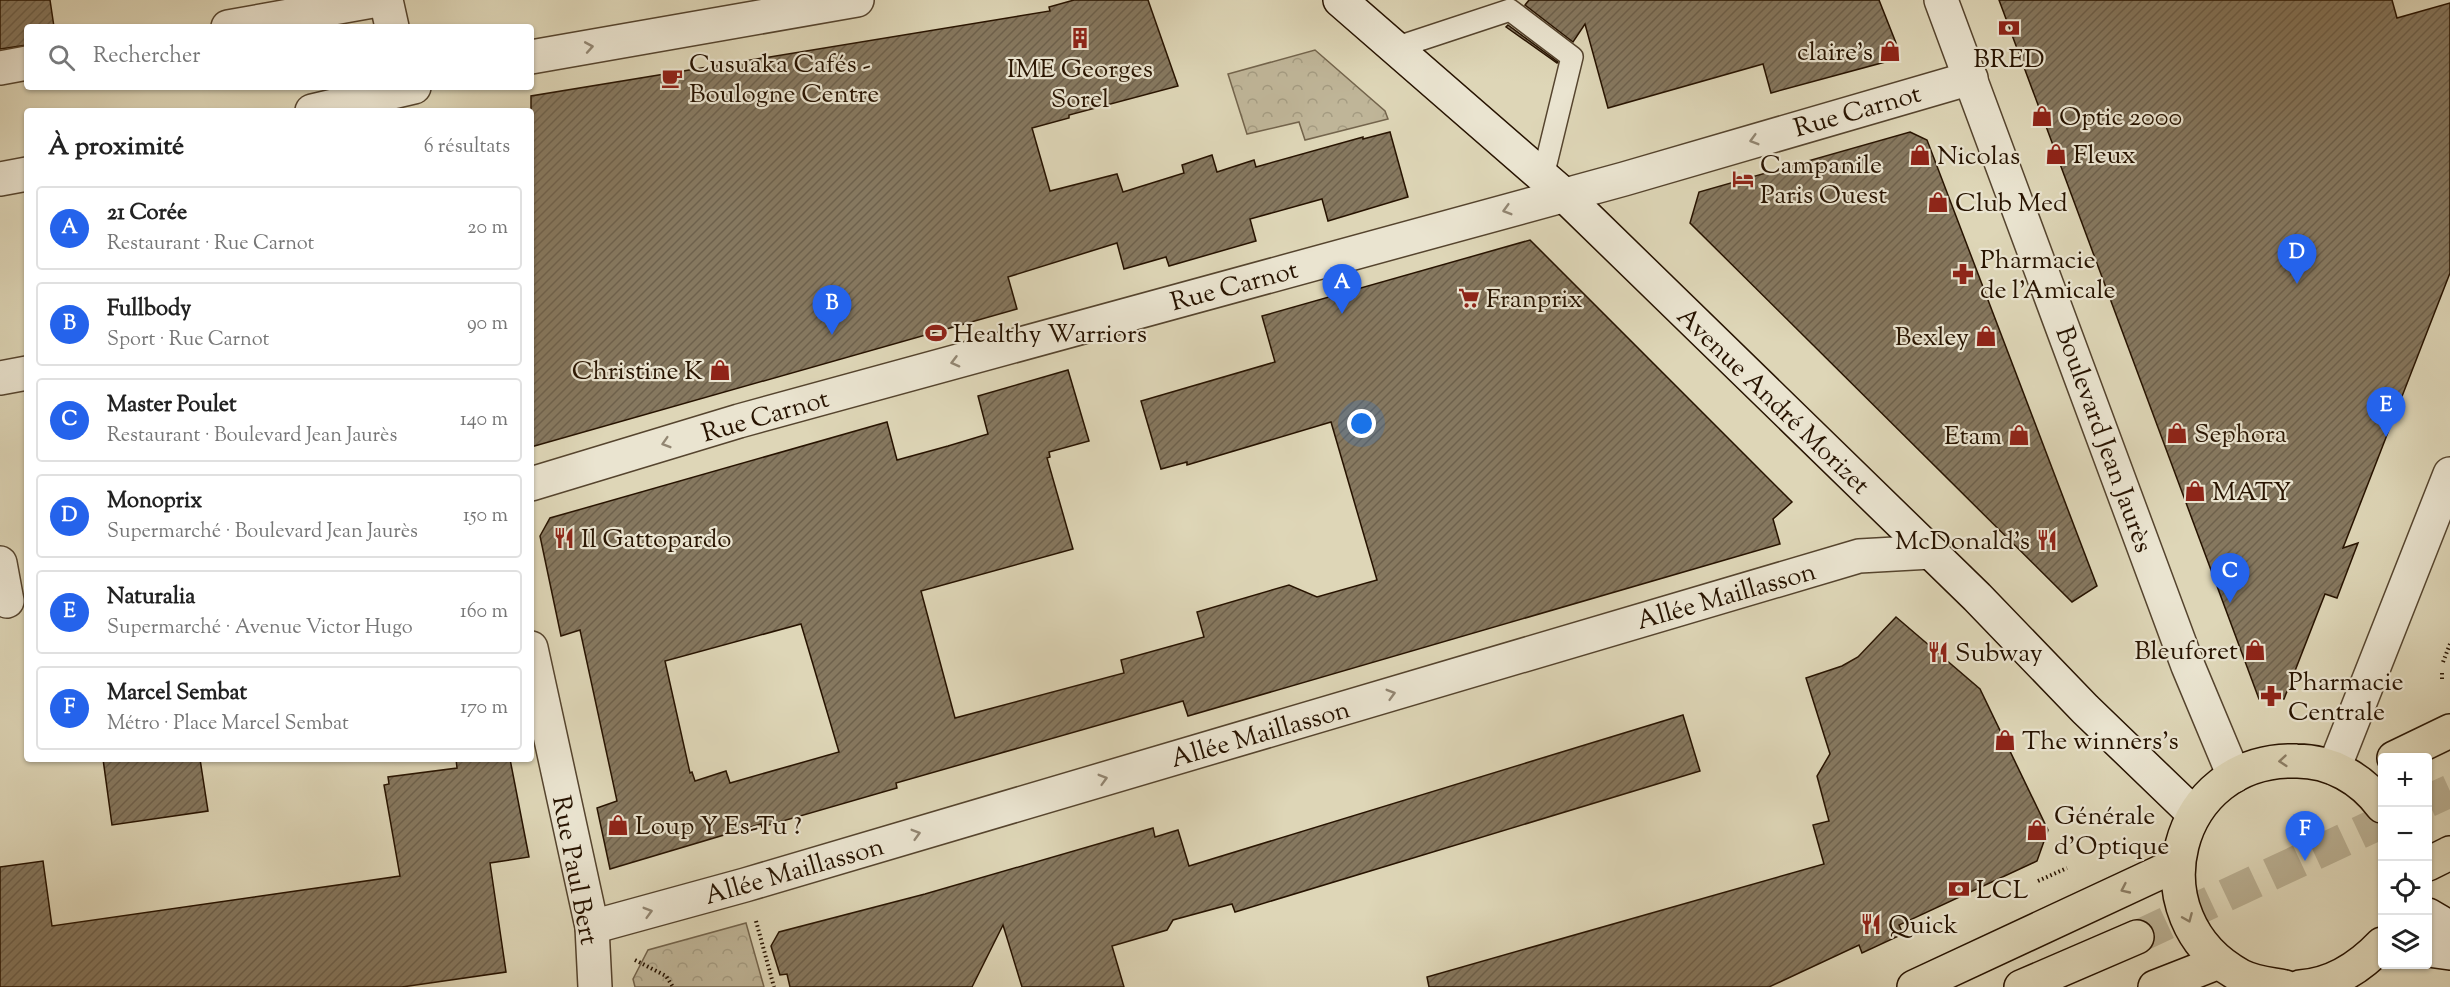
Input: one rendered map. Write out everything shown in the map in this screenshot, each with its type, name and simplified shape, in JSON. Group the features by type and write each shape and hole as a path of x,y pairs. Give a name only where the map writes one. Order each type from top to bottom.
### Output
{"main road":[{"path":"2404,753 2450,731"},
{"path":"2265,985 2219,962 2200,942 2187,918 2179,892 2178,864 2183,839 2194,814 2212,792 2234,776 2258,765 2283,760 2310,761 2343,772 2375,795 2378,800"},
{"path":"2343,772 2378,764"},
{"path":"2432,862 2450,853"},
{"path":"1914,987 2178,864"},
{"path":"2021,987 2137,937 2039,987"},
{"path":"2300,987 2311,987 2338,978 2362,964 2378,948"},
{"path":"2156,987 2219,962"}],"street":[{"path":"245,24 378,0"},
{"path":"386,0 391,24"},
{"path":"534,56 857,0"},
{"name":"Avenue André Morizet","path":"1340,0 1553,185 1931,552 2085,709 2194,814"},
{"name":"Boulevard Jean Jaurès","path":"1941,0 2188,666 2234,776"},
{"path":"0,68 24,64"},
{"name":"Rue Carnot","path":"534,483 738,421 1553,185 1971,78"},
{"path":"329,108 409,94"},
{"path":"0,179 24,175"},
{"path":"0,378 24,374"},
{"path":"2343,772 2450,474"},
{"name":"Allée Maillasson","path":"592,927 756,881 1860,556 1931,552"},
{"path":"0,563 11,600"},
{"name":"Rue Paul Bert","path":"534,662 592,927 595,987"},
{"path":"2432,918 2450,928"},
{"path":"2432,951 2450,953"}],"lane":[{"path":"1395,48 1510,10 1572,57 1553,185"}],"path":[{"path":"2443,662 2450,644"},
{"path":"2442,673 2442,680"},
{"path":"2038,881 2067,868"},
{"path":"753,912 774,987"},
{"path":"635,960 666,976 673,987"}],"green space":[{"path":"1315,50 1385,111 1388,119 1305,140 1299,122 1247,134 1228,74"},
{"path":"746,923 764,987 635,987 633,979 648,950"}],"building":[{"path":"0,0 50,0 54,24 24,24 24,45 0,49"},
{"path":"1074,0 1148,0 1178,86 1069,115 1069,118 1032,128 1050,191 1117,174 1123,192 1184,173 1182,165 1212,155 1217,172 1254,160 1256,167 1363,137 1363,139 1390,132 1408,197 1328,221 1322,199 1250,219 1256,241 1169,266 1166,257 1124,269 1117,243 1008,277 1017,309 534,446 534,108 531,108 531,96 1050,11 1049,7"},
{"path":"1529,0 1879,0 1896,43 1885,62 1771,93 1763,64 1608,108 1585,24 1573,42 1525,5"},
{"path":"1999,0 2392,0 2397,18 2450,3 2450,273 2343,548 2358,543 2337,598 2325,594 2284,699 2259,699"},
{"path":"1508,25 1558,62 1506,27"},
{"path":"1910,132 1927,140 2097,586 2072,602 1690,223 1699,192"},
{"path":"1530,240 1792,502 1773,519 1780,544 1188,716 1183,701 896,783 897,788 762,827 761,824 610,869 597,808 617,801 580,630 561,636 540,536 550,518 887,422 897,460 948,446 988,434 978,396 1068,370 1089,441 1049,452 1050,457 1047,458 1073,549 921,591 955,718 1124,673 1121,660 1204,637 1197,612 1289,585 1317,597 1377,580 1331,422 1187,465 1187,462 1161,469 1141,401 1275,362 1262,316","holes":["801,624 839,752 730,783 726,771 695,781 692,772 690,773 665,661"]},
{"path":"1896,617 1980,689 2048,830 2037,861 1899,925 1903,934 1862,953 1859,945 1769,987 1429,987 1427,977 1824,864 1813,825 1829,821 1817,776 1830,754 1806,678 1842,666 1858,657"},
{"path":"1683,715 1700,771 1235,912 1232,904 1173,920 1167,930 1112,946 1124,987 1022,987 1003,925 972,987 790,987 787,974 780,975 771,946 779,932 925,894 1153,828 1155,837 1178,830 1189,866"},
{"path":"103,762 200,762 208,811 112,825"},
{"path":"456,762 511,762 529,857 490,863 506,972 402,987 0,987 0,867 43,861 52,926 400,876 384,785 389,784 388,777 457,768"}],"tunnel":[{"path":"2432,799 2450,791"},
{"path":"2137,937 2378,824"}],"place":[{"name":"BRED","path":"2009,28"},
{"name":"IME Georges Sorel","path":"1080,38"},
{"name":"claire's","path":"1890,51"},
{"name":"Cusuaka Cafés - Boulogne Centre","path":"672,78"},
{"name":"Optic 2000","path":"2042,116"},
{"name":"Fleux","path":"2056,154"},
{"name":"Nicolas","path":"1920,155"},
{"name":"Campanile Paris Ouest","path":"1743,179"},
{"name":"Club Med","path":"1938,202"},
{"name":"Pharmacie de l'Amicale","path":"1963,274"},
{"name":"Monoprix","path":"2297,284"},
{"name":"Franprix","path":"1469,298"},
{"name":"21 Corée","path":"1342,314"},
{"name":"Healthy Warriors","path":"936,333"},
{"name":"Fullbody","path":"832,335"},
{"name":"Bexley","path":"1986,336"},
{"name":"Christine K","path":"720,370"},
{"name":"Sephora","path":"2177,433"},
{"name":"Etam","path":"2019,435"},
{"name":"Naturalia","path":"2386,437"},
{"name":"MATY","path":"2195,491"},
{"name":"Il Gattopardo","path":"564,538"},
{"name":"McDonald's","path":"2047,540"},
{"name":"Master Poulet","path":"2230,603"},
{"name":"Bleuforet","path":"2255,650"},
{"name":"Subway","path":"1938,652"},
{"name":"Pharmacie Centrale","path":"2271,696"},
{"name":"The winners's","path":"2005,740"},
{"name":"Loup Y Es-Tu ?","path":"618,825"},
{"name":"Générale d'Optique","path":"2037,830"},
{"name":"Marcel Sembat","path":"2305,861"},
{"name":"LCL","path":"1959,889"},
{"name":"Quick","path":"1871,924"}]}
